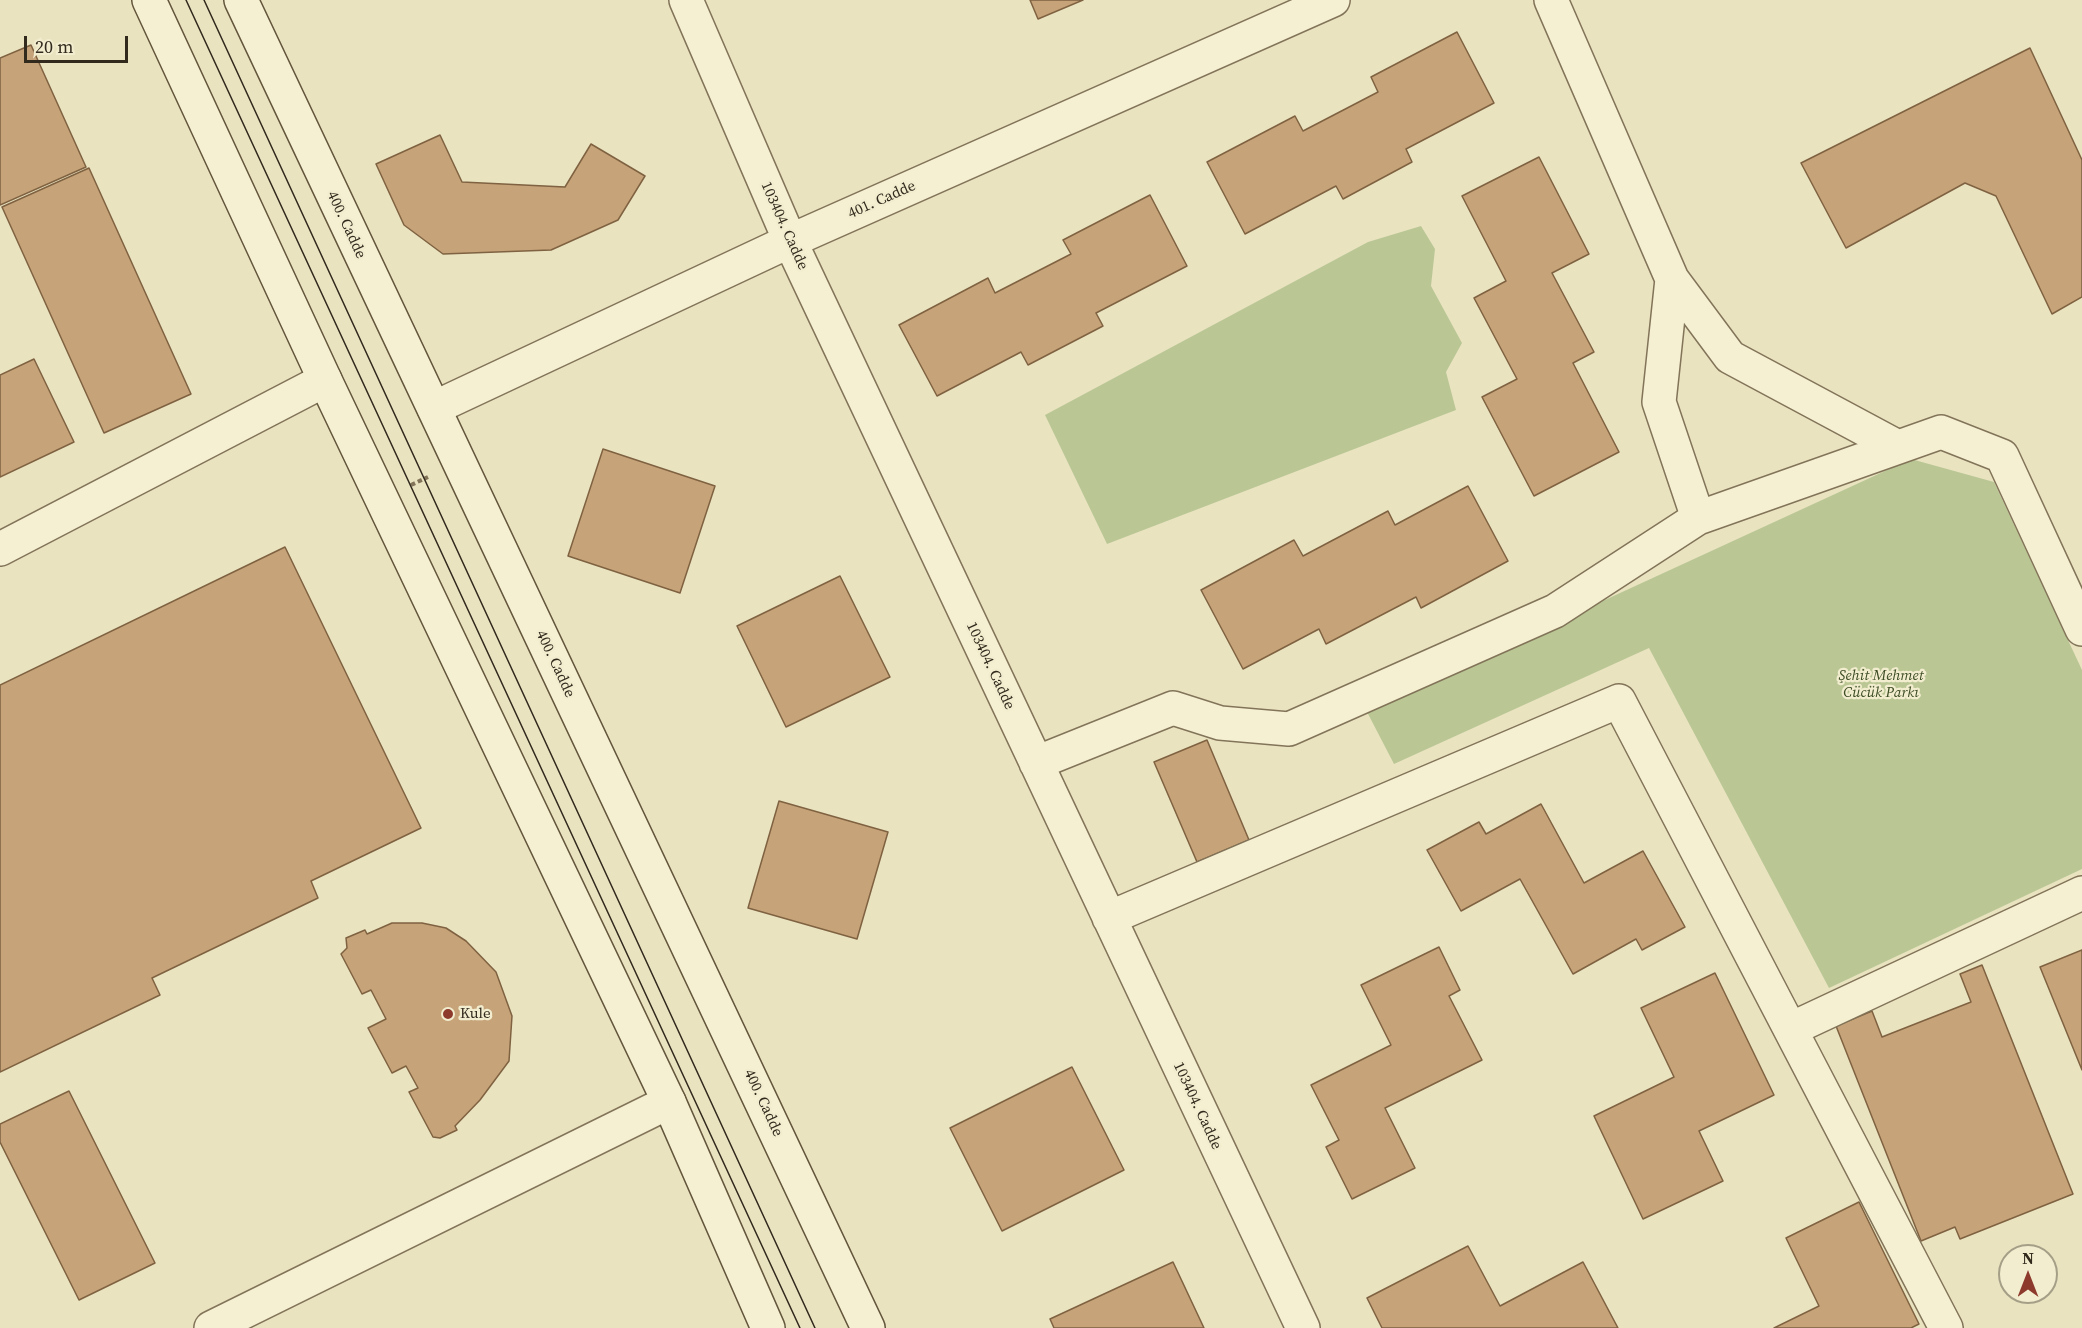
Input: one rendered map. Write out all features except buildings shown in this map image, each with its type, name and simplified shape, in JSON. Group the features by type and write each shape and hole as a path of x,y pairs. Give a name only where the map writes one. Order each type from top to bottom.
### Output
{"street":[{"path":"149,0 325,380 669,1101 768,1328"},
{"name":"400. Cadde","path":"241,0 868,1328"},
{"name":"103404. Cadde","path":"686,0 790,241 1303,1328"},
{"name":"401. Cadde","path":"434,408 790,241 1333,0"},
{"path":"1551,0 1672,279 1730,357 1898,447"},
{"path":"1672,279 1659,402 1698,518"},
{"path":"0,549 325,380"},
{"path":"1036,763 1173,708 1220,723 1289,729 1555,611 1698,518 1941,432 2002,456 2082,629"},
{"path":"1109,918 1619,701 1946,1328"},
{"path":"1791,1029 2082,893"},
{"path":"211,1328 669,1101"}],"path":[{"path":"382,499 459,462"}],"green space":[{"path":"1421,226 1435,249 1431,286 1462,343 1446,372 1456,410 1107,544 1045,415 1368,242"},
{"name":"Şehit Mehmet Cücük Parkı","path":"1911,459 1994,482 2082,670 2082,869 1829,988 1649,648 1394,764 1366,710"}],"tram line":[{"path":"186,0 800,1328"},
{"path":"204,0 815,1328"}],"place":[{"name":"Kule","path":"448,1014"}]}
